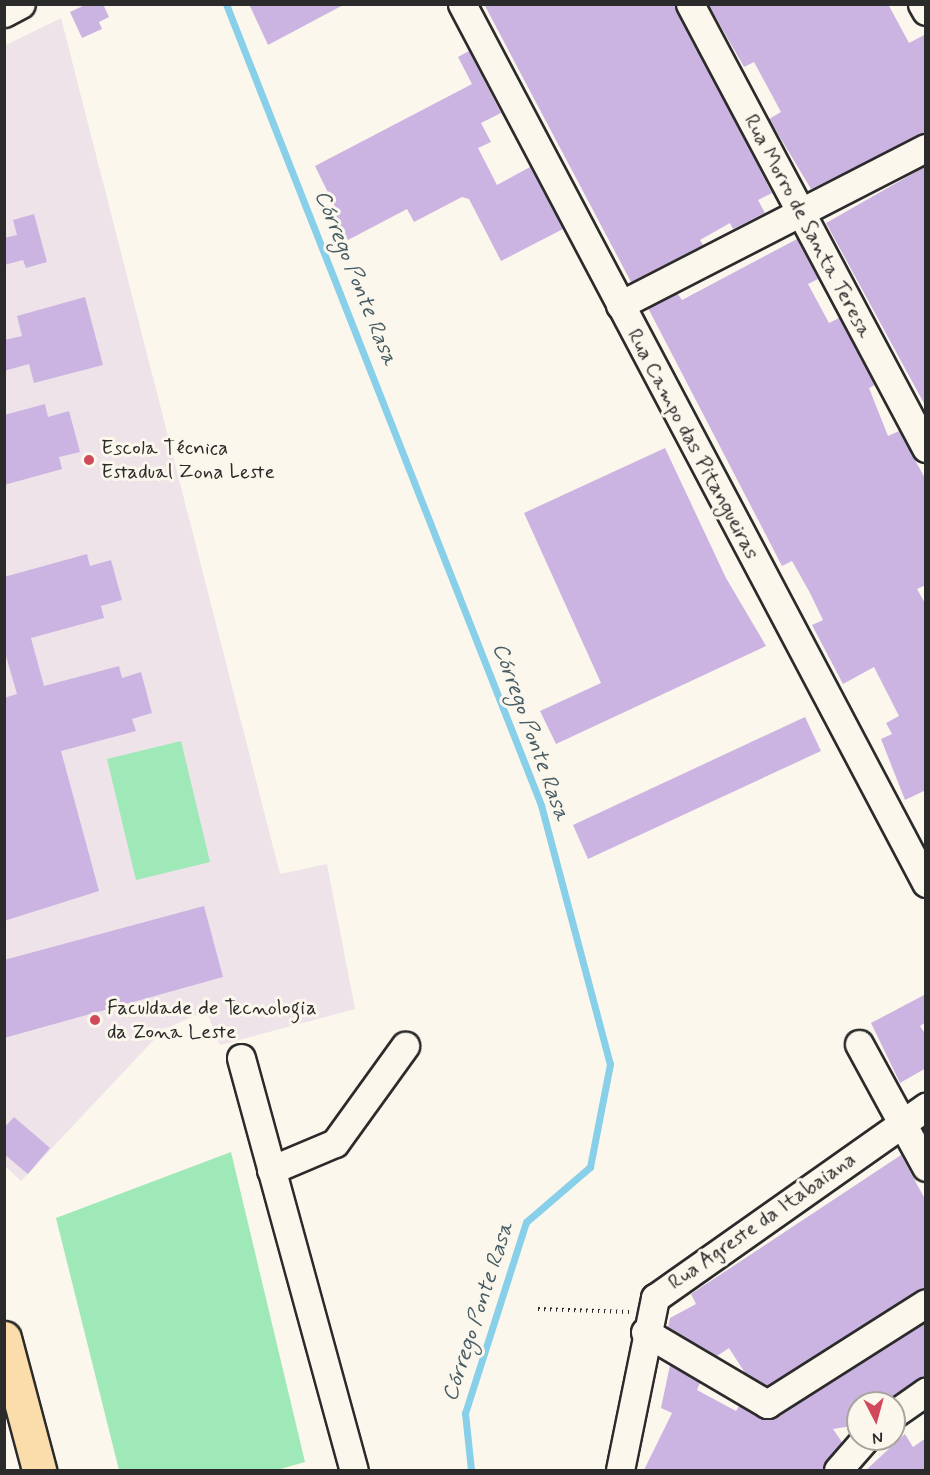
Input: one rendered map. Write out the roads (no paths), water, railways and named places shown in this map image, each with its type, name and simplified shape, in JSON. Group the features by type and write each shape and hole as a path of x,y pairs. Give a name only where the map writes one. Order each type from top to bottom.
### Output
{"main road":[{"path":"4,1338 39,1470"}],"street":[{"path":"4,13 21,4"},
{"name":"Rua Campo das Pitangueiras","path":"462,4 926,883"},
{"name":"Rua Morro de Santa Teresa","path":"690,4 926,448"},
{"path":"922,4 926,11"},
{"path":"620,305 802,215 926,148"},
{"path":"859,1044 926,1167"},
{"path":"271,1170 335,1143 405,1046"},
{"path":"241,1058 354,1470"},
{"name":"Rua Agreste da Itabaiana","path":"620,1470 647,1322 670,1283 926,1107"},
{"path":"647,1322 767,1404 926,1303"},
{"path":"906,1406 926,1392"},
{"path":"838,1470 855,1451"}],"waterway":[{"name":"Córrego Ponte Rasa","path":"226,4 541,805 610,1064 590,1167 526,1222 465,1413 471,1470"}],"place":[{"name":"Escola Técnica Estadual Zona Leste","path":"89,460"},
{"name":"Faculdade de Tecnologia da Zona Leste","path":"95,1020"}]}
